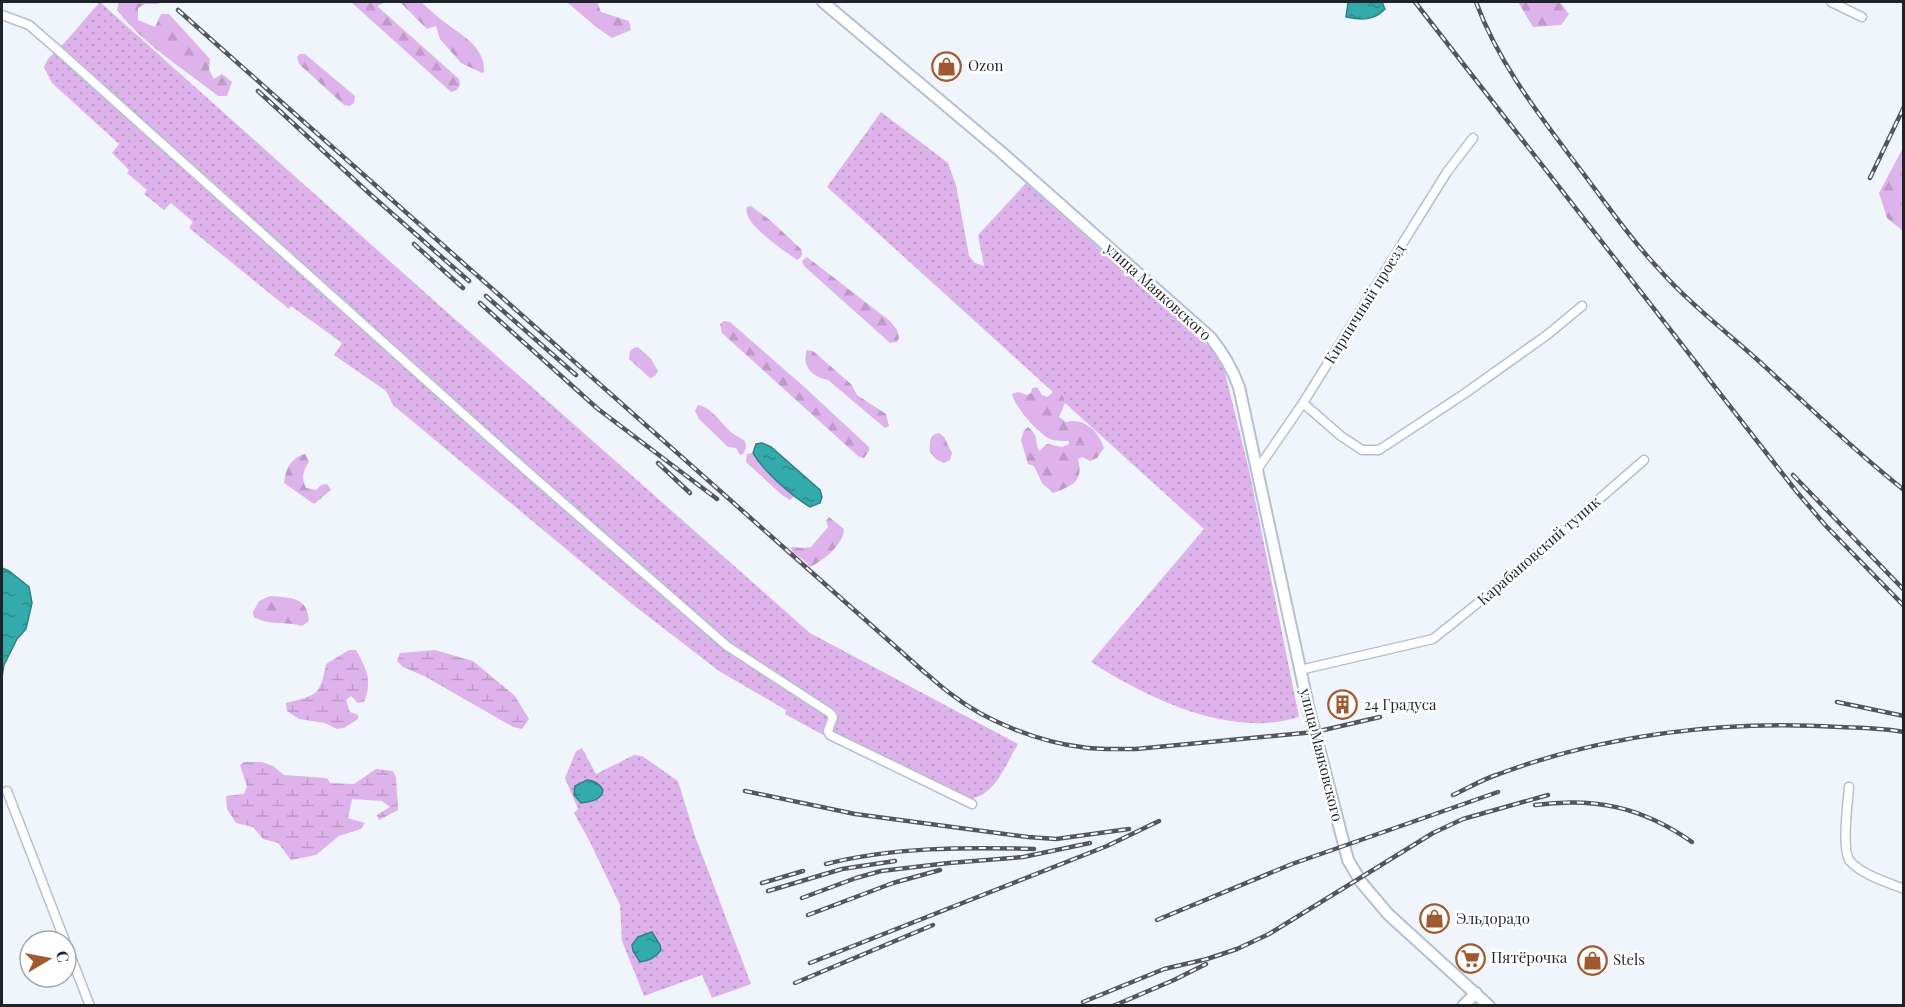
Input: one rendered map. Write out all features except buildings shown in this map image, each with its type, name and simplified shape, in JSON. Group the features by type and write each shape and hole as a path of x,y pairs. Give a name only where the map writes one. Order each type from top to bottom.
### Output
{"street":[{"name":"улица Маяковского","path":"823,2 1000,151 1211,338 1224,354 1233,371 1300,670 1348,860 1359,879 1381,906 1489,1005"},
{"path":"1837,3 1862,17"},
{"path":"2,15 29,25 59,51 510,456 727,646 830,713 833,717 828,731 830,735 972,804"},
{"name":"Кирпичный проезд","path":"1257,470 1303,402 1437,188 1473,138"},
{"path":"1303,402 1341,436 1362,450 1379,450 1464,394 1582,306"},
{"name":"Карабановский тупик","path":"1300,670 1433,639 1503,583 1644,460"},
{"path":"1849,787 1846,840 1846,854 1849,861 1866,872 1904,889"},
{"path":"7,791 60,929"},
{"path":"78,975 90,1005"},
{"path":"1463,1005 1476,993"}],"green space":[{"path":"100,2 810,633 1018,744 991,788 975,798 965,799 837,733 823,735 785,714 786,710 719,671 632,604 393,405 386,391 334,355 342,343 291,306 289,309 189,228 193,222 171,203 164,210 144,194 147,190 127,173 129,170 112,153 119,144 52,83 44,67 48,59"},
{"path":"119,2 160,2 145,4 138,8 138,20 155,27 161,14 169,14 210,59 209,70 214,79 222,74 232,82 227,96 218,96 139,34 117,10"},
{"path":"351,2 386,2 377,6 459,79 460,85 457,90 451,92"},
{"path":"400,2 421,2 464,36 481,55 484,72 461,63 440,39 436,26 427,29"},
{"path":"567,2 597,2 601,12 629,21 631,30 612,38"},
{"path":"1518,2 1560,2 1569,14 1561,25 1533,27"},
{"path":"305,54 355,96 354,103 350,106 344,105 299,64 297,57"},
{"path":"881,112 948,163 956,185 969,256 975,263 984,266 978,235 1026,183 1212,349 1224,369 1249,470 1299,717 1276,722 1252,723 1228,721 1204,715 1156,698 1091,662 1204,529 827,187"},
{"path":"1903,148 1904,231 1887,218 1879,193"},
{"path":"751,206 801,249 800,258 797,260 757,228 747,214 747,207"},
{"path":"807,257 890,321 897,330 899,338 897,342 890,343 804,266 802,261"},
{"path":"724,321 730,322 869,447 864,458 859,457 722,333 720,324"},
{"path":"638,347 651,359 658,371 655,376 650,378 629,359 630,351"},
{"path":"807,350 813,351 852,385 857,395 886,414 889,426 885,428 828,380 813,374 807,366"},
{"path":"1037,387 1042,395 1047,397 1056,390 1063,396 1065,403 1059,417 1066,422 1079,422 1090,427 1095,431 1104,448 1097,458 1090,461 1082,457 1078,459 1078,478 1066,488 1053,493 1042,483 1034,466 1028,464 1021,440 1024,430 1028,427 1034,434 1039,451 1047,444 1062,447 1069,444 1069,441 1050,439 1039,431 1027,419 1012,394 1018,392 1027,395 1031,393 1032,388"},
{"path":"698,405 708,409 732,433 745,441 746,448 743,454 740,455 736,448 728,447 699,419 695,411"},
{"path":"939,433 944,437 952,453 950,460 944,463 937,460 930,452 931,438"},
{"path":"751,453 759,458 795,496 790,500 782,495 746,462 747,454"},
{"path":"305,454 309,462 303,474 306,488 316,490 321,485 327,484 331,490 314,504 284,483 290,465 296,458"},
{"path":"829,517 844,529 843,535 832,551 810,567 793,553 791,547 811,547 828,527 826,520"},
{"path":"270,596 297,600 305,607 309,621 302,626 266,622 254,617 253,612 259,601"},
{"path":"349,650 356,650 363,663 368,682 364,702 358,703 351,696 346,700 350,712 358,715 358,719 344,728 337,729 325,723 299,719 287,711 286,703 315,693 319,689 326,664"},
{"path":"435,650 473,661 515,696 529,719 522,729 513,727 426,677 403,667 397,661 400,653"},
{"path":"582,748 596,774 634,755 642,756 678,781 695,836 751,984 712,998 702,975 644,996 622,941 620,905 574,813 578,809 565,778 576,751"},
{"path":"244,762 262,762 273,766 284,775 327,778 330,783 354,784 376,769 393,771 396,777 398,810 379,820 377,815 390,807 382,801 352,799 348,818 365,823 361,829 339,836 316,855 291,860 278,843 263,839 253,827 236,823 227,809 226,796 244,794 247,787 240,765"}],"water":[{"path":"1347,2 1382,2 1385,9 1367,19 1346,17"},
{"path":"762,443 771,447 820,490 822,497 820,503 810,507 771,475 753,453 756,444"},
{"path":"2,568 29,587 32,603 26,629 17,639 4,665 2,677"},
{"path":"587,780 598,784 603,790 595,800 581,803 574,795 575,786"},
{"path":"652,932 661,950 652,958 640,962 632,945 638,937"}],"railway":[{"path":"1415,2 1796,491 1826,526 1904,606"},
{"path":"1476,2 1494,43 1530,101 1645,254 1699,309 1904,490"},
{"path":"178,10 923,671 947,691 980,713 1030,735 1095,749 1136,749 1315,732 1380,717"},
{"path":"258,91 469,281"},
{"path":"1870,178 1904,107"},
{"path":"414,244 463,288"},
{"path":"486,296 576,375"},
{"path":"480,303 598,409 717,499"},
{"path":"658,463 690,493"},
{"path":"1793,475 1904,590"},
{"path":"1837,702 1904,716"},
{"path":"1453,795 1487,778 1540,760 1581,749 1667,733 1710,728 1797,725 1872,728 1904,732"},
{"path":"745,791 855,814 1028,837 1056,839 1129,829"},
{"path":"1157,920 1292,864 1498,792"},
{"path":"1083,1002 1164,969 1237,949 1269,934 1433,833 1463,819 1548,795"},
{"path":"1535,805 1578,802 1617,807 1655,820 1692,842"},
{"path":"810,963 1107,846 1159,821"},
{"path":"802,898 881,871 1023,857 1090,843"},
{"path":"826,864 903,851 956,848 1034,849"},
{"path":"768,891 842,869 895,861"},
{"path":"808,915 893,883 940,870"},
{"path":"762,883 803,871"},
{"path":"795,983 933,925"},
{"path":"1113,1006 1206,964"}],"place":[{"name":"Ozon","path":"947,66"},
{"name":"24 Градуса","path":"1343,705"},
{"name":"Эльдорадо","path":"1435,919"},
{"name":"Пятёрочка","path":"1470,958"},
{"name":"Stels","path":"1592,960"}]}
